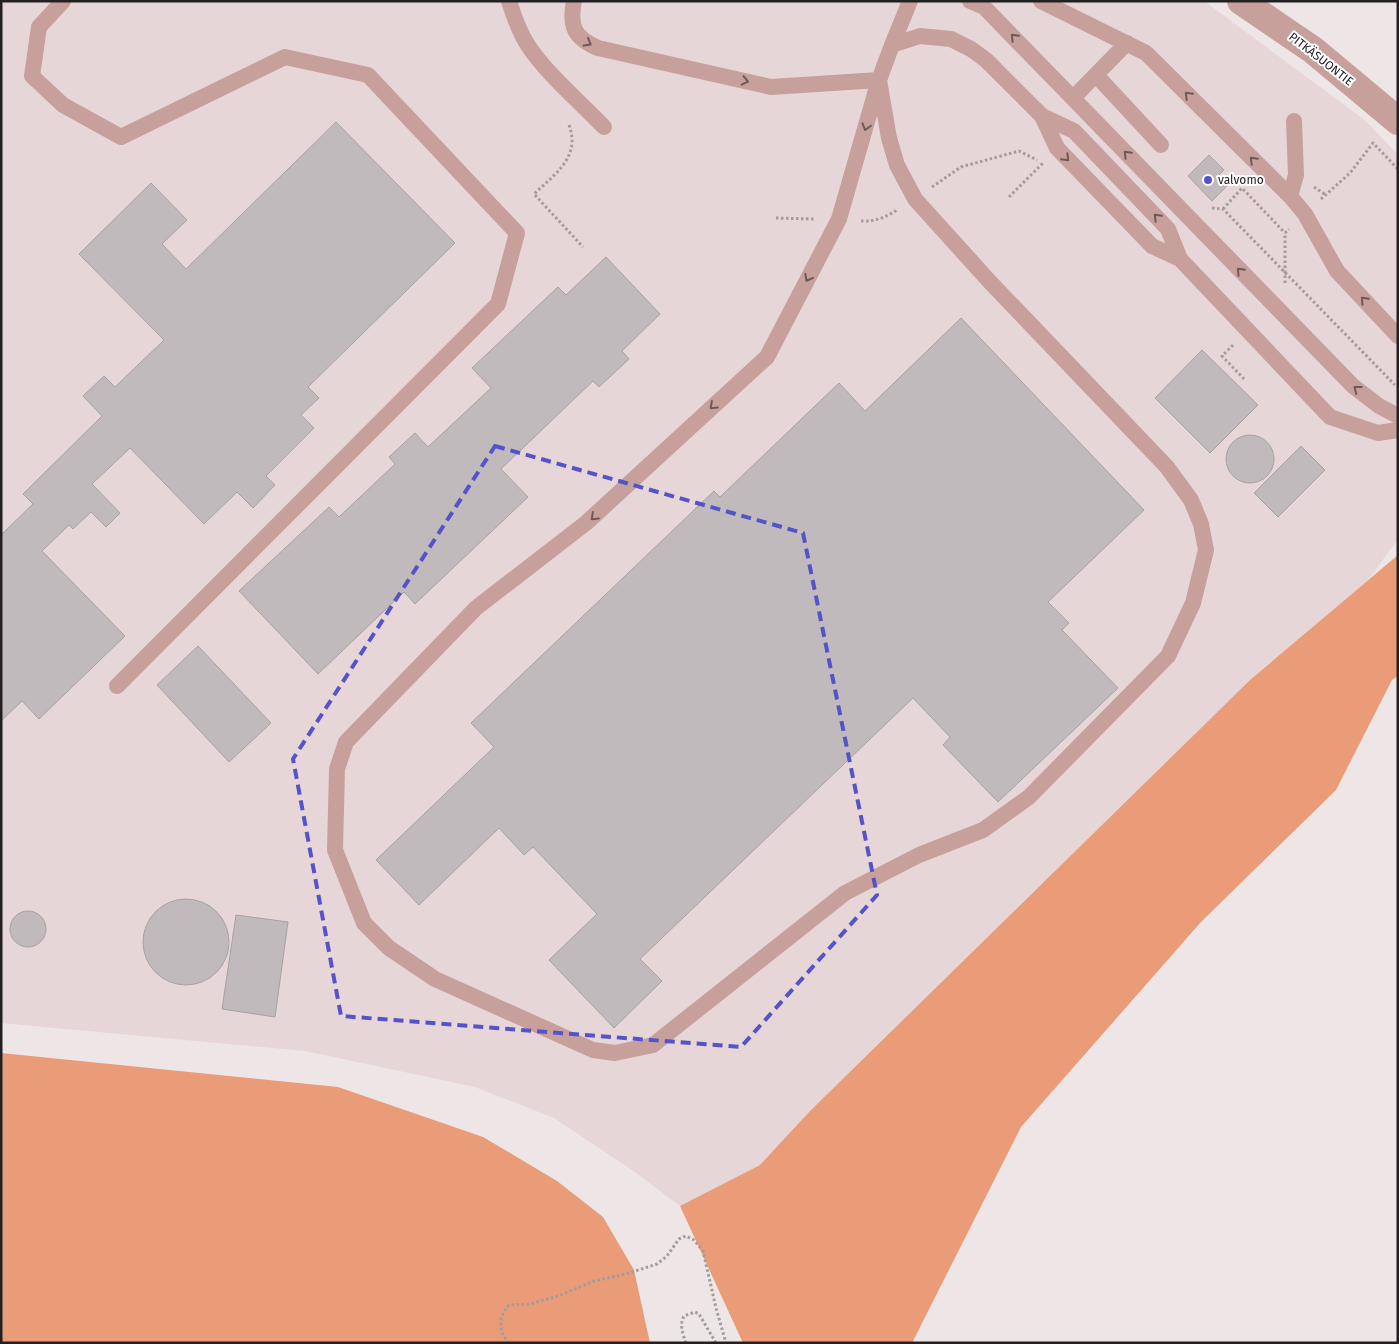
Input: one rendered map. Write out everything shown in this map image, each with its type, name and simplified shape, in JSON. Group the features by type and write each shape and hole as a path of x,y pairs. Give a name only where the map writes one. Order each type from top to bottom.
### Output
{"street":[{"name":"PITKÄSUONTIE","path":"1242,1 1313,50 1398,121"}],"lane":[{"path":"63,1 39,27 32,76 63,105 121,137 285,58 368,75 517,232 498,304 117,686"},
{"path":"509,1 517,25 529,47 547,70 604,127"},
{"path":"574,1 572,23 577,35 586,43 598,48 771,87 879,80"},
{"path":"879,80 889,138 897,165 916,199 990,282 1168,467 1191,500 1201,524 1206,550 1193,603 1168,656 1029,797 982,830 919,855 844,893 654,1045 615,1054 593,1050 435,979 389,948 364,922 335,850 337,769 346,742 476,608 586,523 767,357 839,219 879,80 910,1"},
{"path":"970,1 984,6 1352,386 1378,406 1398,416"},
{"path":"1041,1 1146,53 1290,196 1305,214 1337,271 1398,336"},
{"path":"892,45 920,36 951,39 971,49 986,60 1042,116 1074,131 1168,229 1180,259"},
{"path":"1073,98 1127,43"},
{"path":"1096,75 1161,145"},
{"path":"1042,116 1057,148 1070,162 1152,246 1180,259 1330,417 1378,433 1398,430"},
{"path":"1290,196 1296,175 1294,121"}],"path":[{"path":"572,95 557,109 568,122 572,135 571,151 561,168 534,194 583,247"},
{"path":"1350,173 1373,143 1398,169"},
{"path":"1222,209 1242,188 1285,232"},
{"path":"1206,202 1213,208 1222,209 1395,385"},
{"path":"510,1343 504,1336 500,1324 502,1313 509,1305 530,1304 558,1296 594,1281 626,1274 657,1264 667,1256 679,1239 686,1236 694,1240 703,1251 726,1343"},
{"path":"686,1343 681,1322 684,1316 695,1312 699,1314 716,1343"}],"highlighted area":[{"path":"495,446 803,533 877,895 741,1047 341,1016 293,759"}],"shaded area":[{"path":"5,1 1204,1 1366,121 1398,155 1398,539 1368,580 1250,680 810,1111 760,1165 680,1206 635,1172 554,1118 475,1087 305,1051 1,1023 1,4"},
{"path":"1398,555 1398,676 1392,680 1336,790 1201,922 1021,1127 912,1343 743,1343 680,1206 760,1165 810,1111 1250,680"},
{"path":"1,1053 338,1087 483,1137 557,1181 603,1217 634,1270 650,1343 1,1343"}],"building":[{"path":"336,122 455,243 308,387 319,398 301,415 314,428 266,476 275,485 253,508 237,492 204,524 130,448 92,484 120,513 106,527 91,512 73,529 69,525 42,551 125,636 39,719 22,701 1,721 1,531 3,533 33,504 23,494 102,416 83,396 104,376 115,387 164,340 79,254 151,183 187,220 162,244 186,269"},
{"name":"valvomo","path":"1209,155 1224,170 1219,175 1228,185 1212,201 1188,176"},
{"path":"606,257 660,314 622,351 629,359 599,387 593,381 501,469 528,497 415,604 404,592 318,674 239,591 329,507 339,517 395,464 389,457 415,433 428,447 491,388 472,368 558,287 566,295"},
{"path":"961,318 1144,510 1048,602 1069,623 1062,630 1118,688 998,802 943,745 950,737 913,698 640,959 662,981 614,1028 549,960 597,914 533,847 524,855 499,828 419,905 376,860 494,747 471,723 714,491 720,497 839,383 865,411"},
{"path":"1202,350 1258,405 1210,453 1155,398"},
{"path":"1245,435 1255,435 1267,442 1274,454 1274,464 1267,476 1255,483 1245,483 1237,479 1230,472 1226,464 1226,454 1230,446 1237,439"},
{"path":"1301,446 1325,470 1278,517 1254,493"},
{"path":"198,646 271,723 229,762 157,685"},
{"path":"186,899 202,903 216,912 225,926 229,942 225,958 216,972 202,981 186,985 170,981 156,972 147,958 143,942 147,926 156,912 170,903"},
{"path":"28,911 35,912 41,916 45,922 45,936 41,942 35,946 28,947 21,946 15,942 11,936 10,929 11,922 15,916 21,912"},
{"path":"236,915 288,922 275,1017 222,1009"}],"place":[{"name":"valvomo","path":"1208,180"}]}
